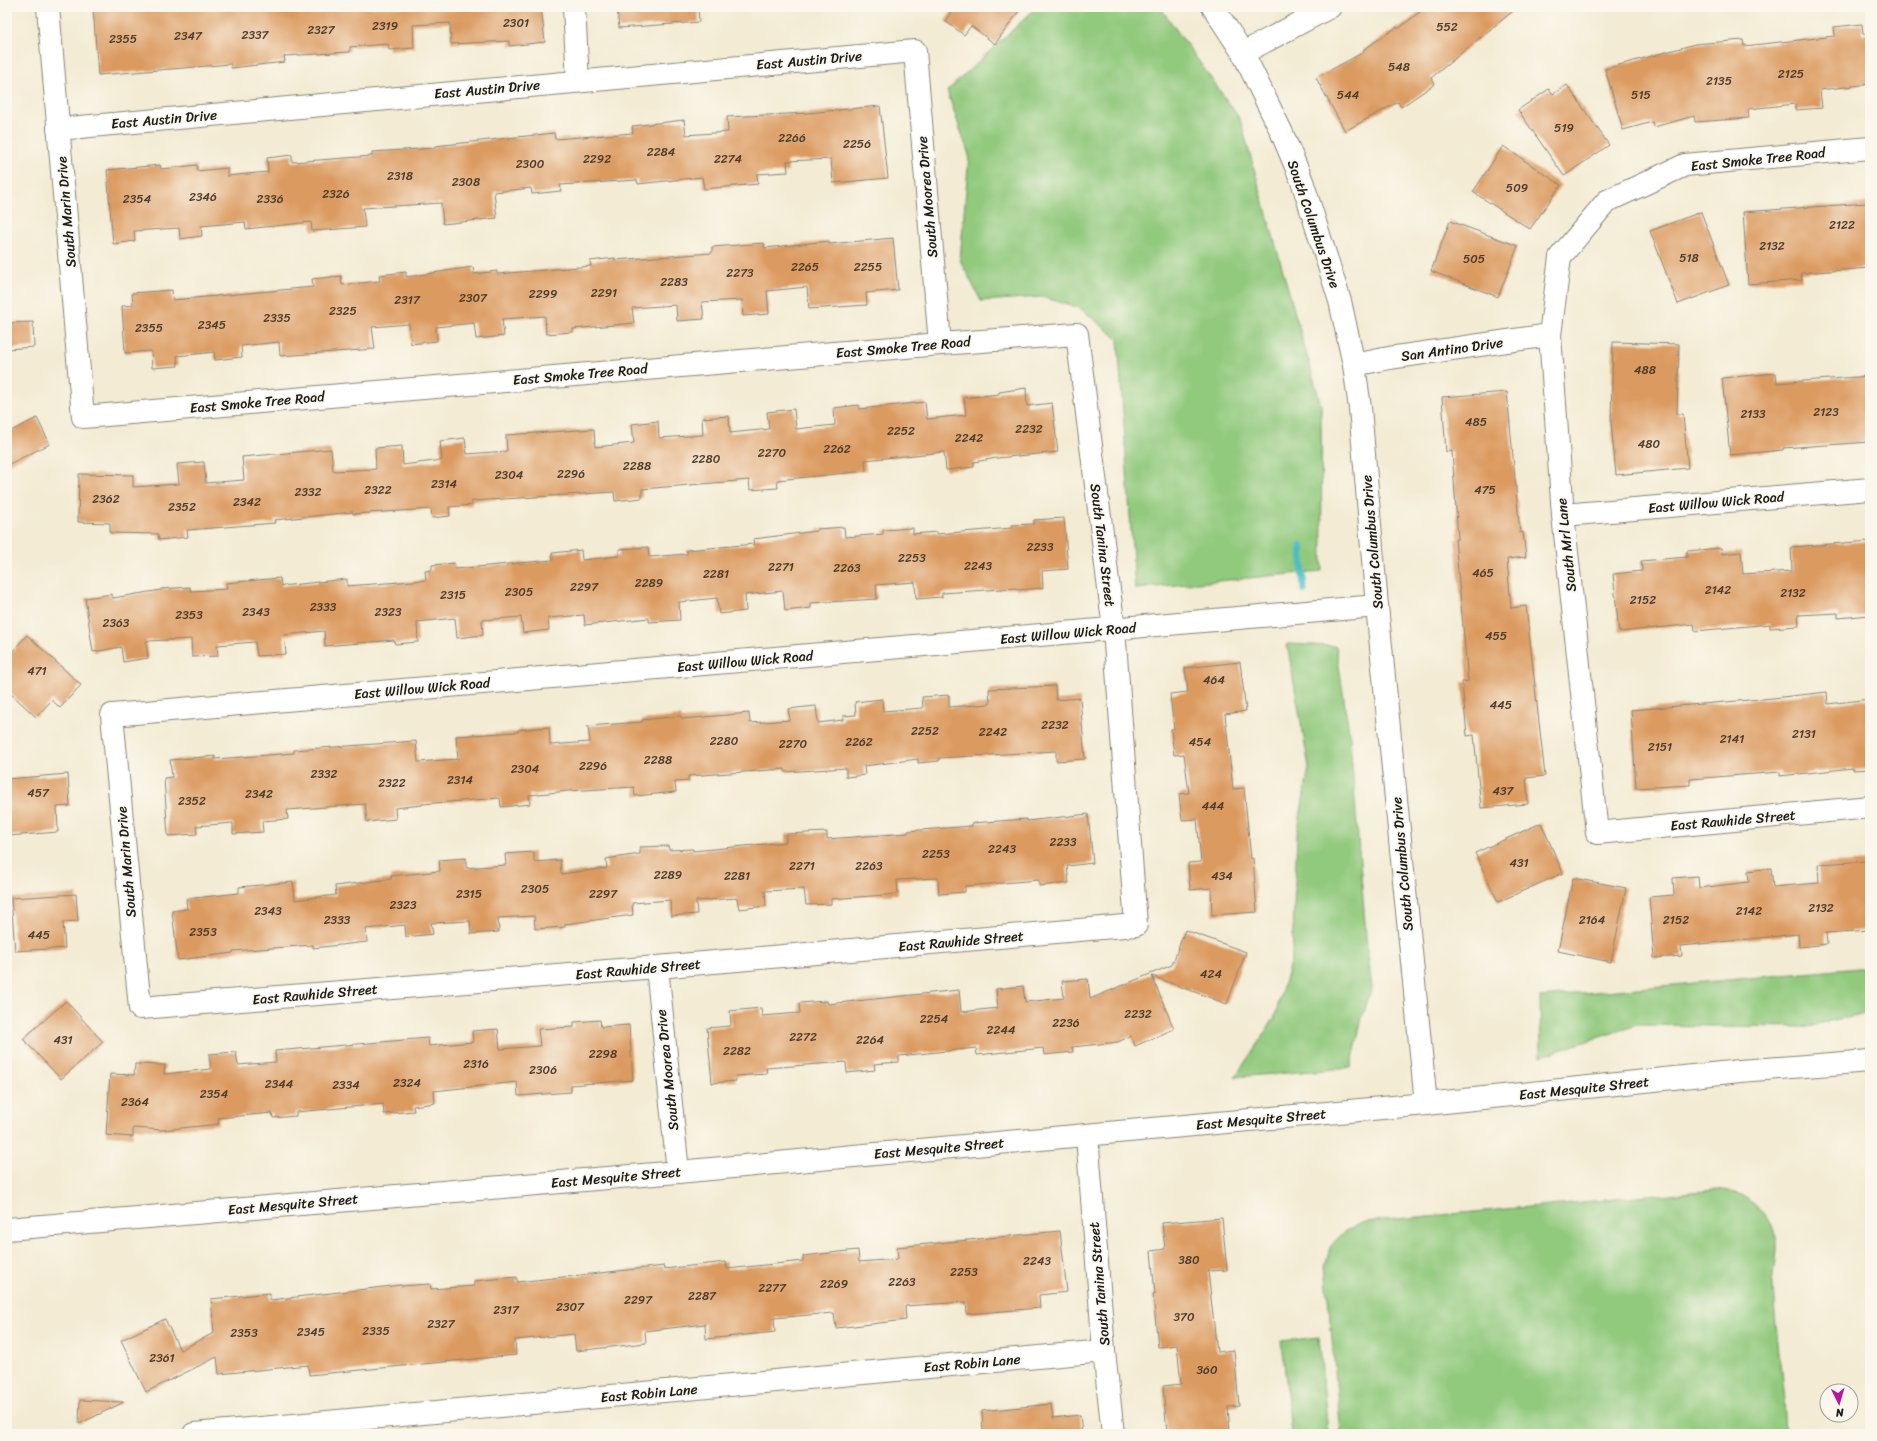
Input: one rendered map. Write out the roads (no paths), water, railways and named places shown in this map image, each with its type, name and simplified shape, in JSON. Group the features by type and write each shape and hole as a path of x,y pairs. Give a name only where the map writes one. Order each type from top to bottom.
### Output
{"street":[{"name":"South Marin Drive","path":"48,7 83,417"},
{"path":"574,7 578,81"},
{"name":"South Columbus Drive","path":"1213,7 1243,54 1281,131 1302,181 1340,301 1354,365 1360,408 1377,606 1426,1104"},
{"path":"1243,54 1330,7"},
{"name":"East Austin Drive","path":"58,129 915,51"},
{"name":"South Moorea Drive","path":"915,51 940,344"},
{"name":"East Smoke Tree Road","path":"1560,257 1607,201 1685,165 1870,148"},
{"name":"South Mrl Lane","path":"1560,257 1550,335 1563,515 1597,833"},
{"name":"East Smoke Tree Road","path":"83,417 940,344 1077,334"},
{"name":"South Tanina Street","path":"1077,334 1114,629 1136,925"},
{"name":"San Antino Drive","path":"1354,365 1389,358 1550,335"},
{"name":"East Willow Wick Road","path":"1563,515 1870,489"},
{"name":"East Willow Wick Road","path":"112,715 1377,606"},
{"name":"South Marin Drive","path":"112,715 140,1008"},
{"name":"East Rawhide Street","path":"1597,833 1870,808"},
{"name":"East Rawhide Street","path":"140,1008 657,968 1136,925"},
{"name":"South Moorea Drive","path":"657,968 678,1172"},
{"name":"East Mesquite Street","path":"7,1229 678,1172 1426,1104 1740,1071 1870,1061"},
{"name":"South Tanina Street","path":"1087,1135 1104,1351 1113,1434"},
{"name":"East Robin Lane","path":"194,1434 1104,1351"}],"waterway":[{"path":"1301,545 1304,590"}]}
